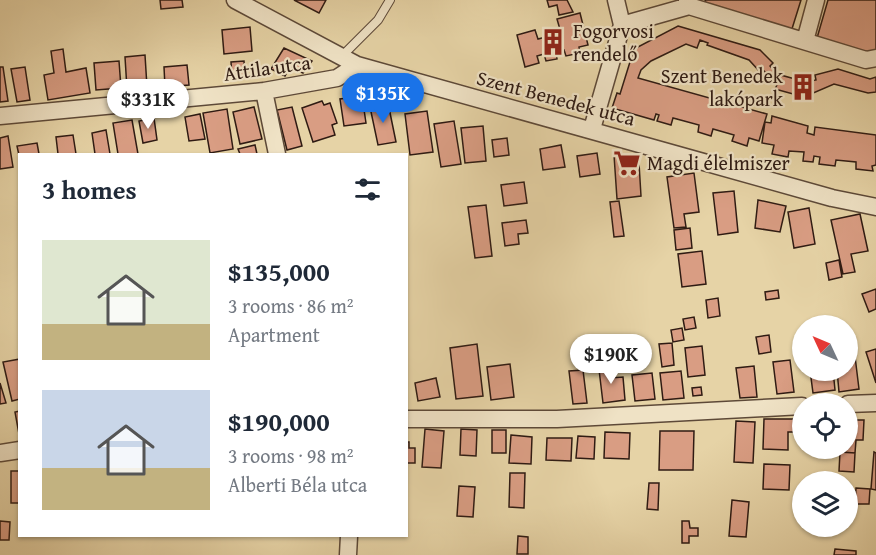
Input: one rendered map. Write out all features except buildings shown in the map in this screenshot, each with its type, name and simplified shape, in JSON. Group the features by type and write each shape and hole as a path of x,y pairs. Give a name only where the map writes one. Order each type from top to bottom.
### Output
{"street":[{"name":"Szent Benedek utca","path":"236,0 357,65 832,198 876,207"},
{"path":"592,129 622,25 616,0"},
{"path":"805,41 816,0"},
{"path":"622,25 688,3 867,60 876,58"},
{"name":"Attila utca","path":"0,116 264,91 337,78 357,65"},
{"path":"264,91 277,153"},
{"path":"858,404 876,404"},
{"path":"408,419 557,420 792,407"},
{"path":"0,453 18,450"},
{"path":"348,555 349,537"}],"lane":[{"path":"342,56 378,20 390,0"}],"place":[{"name":"Fogorvosi rendelő","path":"553,42"},
{"name":"Szent Benedek lakópark","path":"803,87"},
{"name":"Magdi élelmiszer","path":"627,163"}]}
